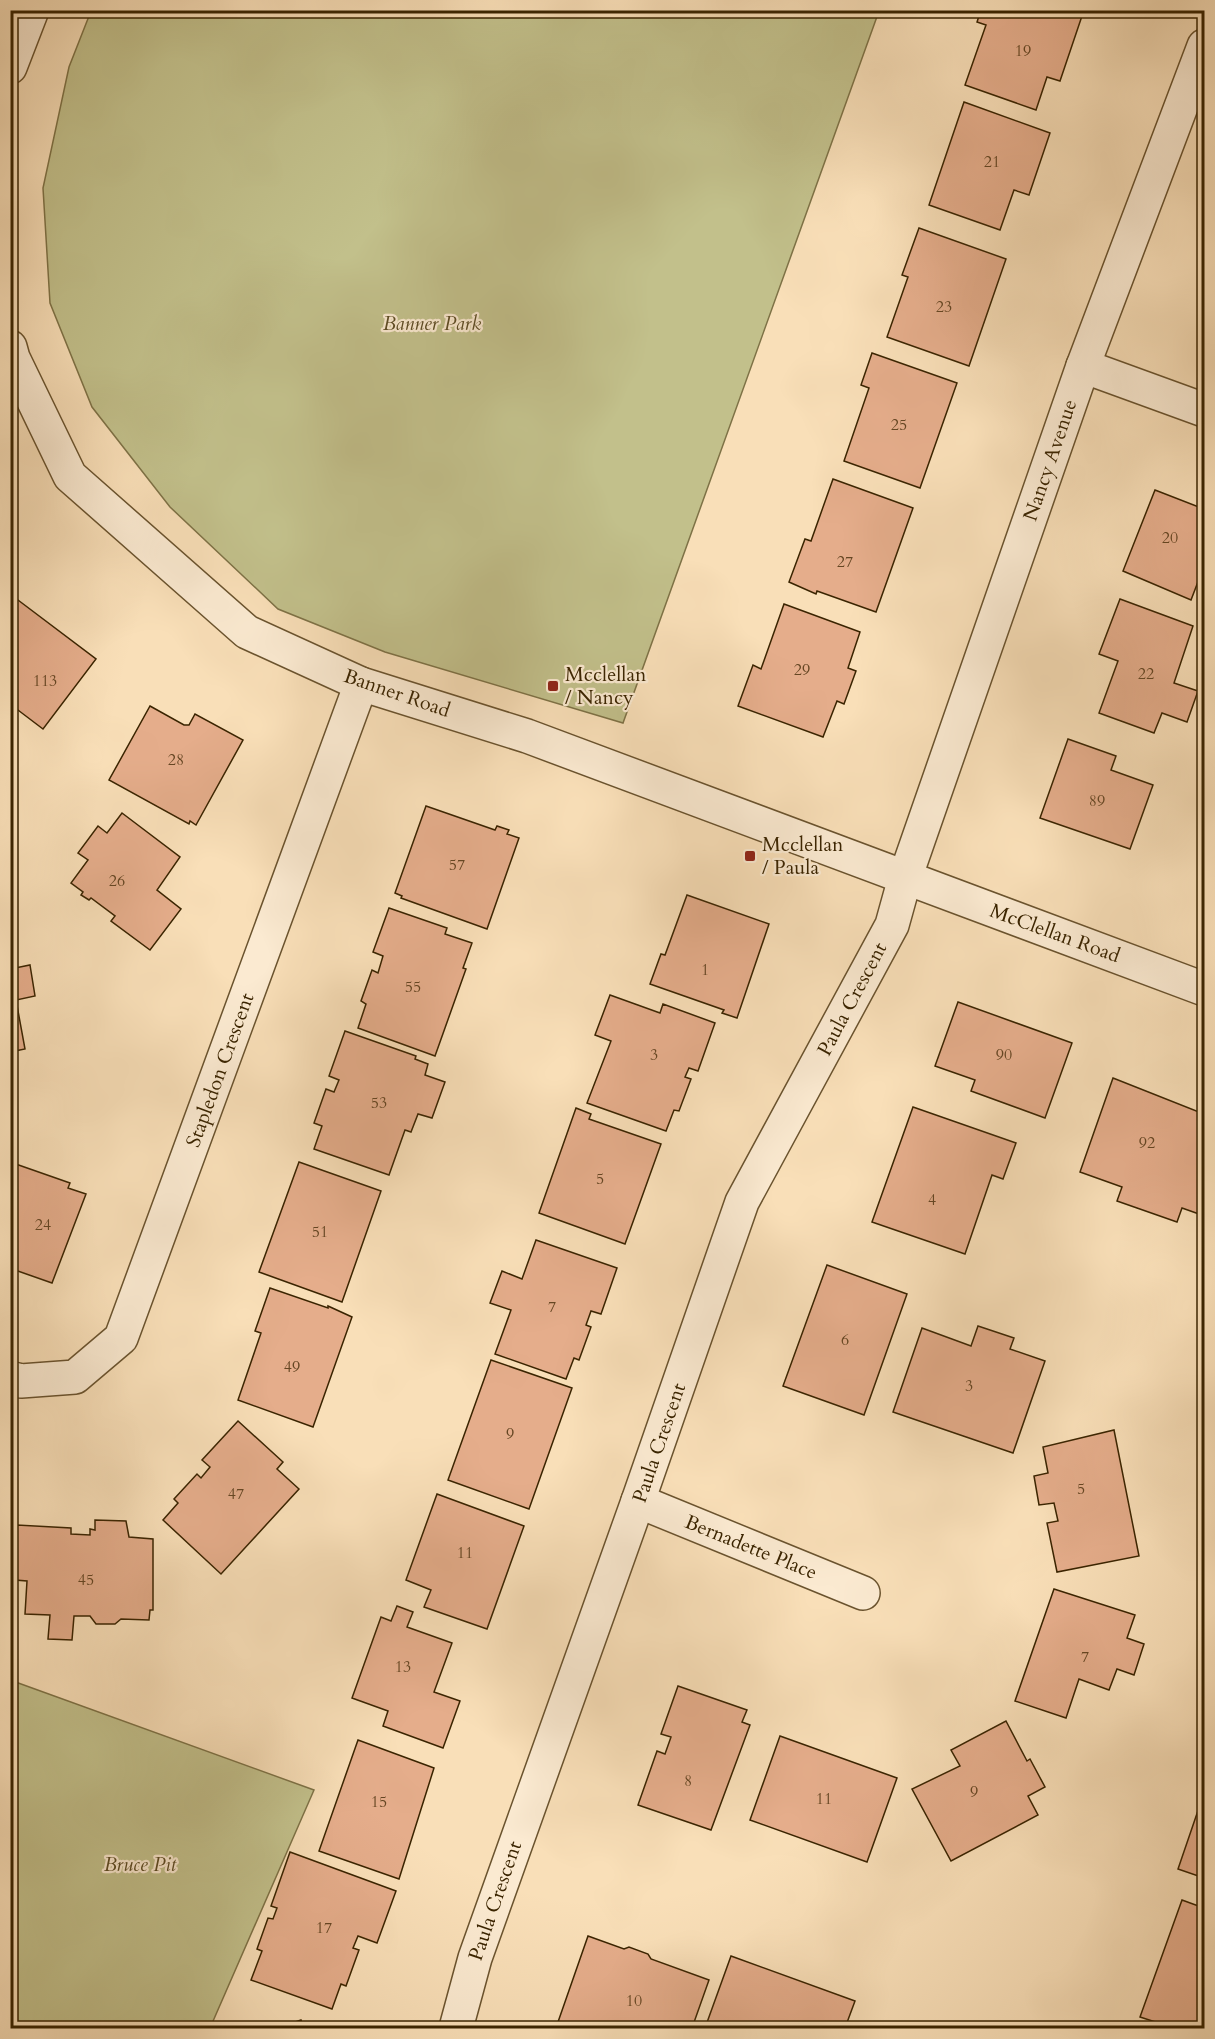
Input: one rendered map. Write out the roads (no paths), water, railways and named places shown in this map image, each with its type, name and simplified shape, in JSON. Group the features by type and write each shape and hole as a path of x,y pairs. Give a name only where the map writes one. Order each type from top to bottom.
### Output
{"street":[{"path":"10,67 32,10"},
{"name":"Nancy Avenue","path":"905,878 1083,366 1204,46"},
{"name":"Banner Road","path":"10,347 13,358 70,476 247,632 361,684 527,736 905,878"},
{"path":"1083,366 1204,411"},
{"name":"Stapledon Crescent","path":"10,1378 21,1381 75,1377 121,1338 361,684"},
{"name":"McClellan Road","path":"905,878 1204,989"},
{"name":"Paula Crescent","path":"456,2028 474,1958 638,1502 742,1202 892,925 905,878"},
{"name":"Bernadette Place","path":"638,1502 863,1593"}],"place":[{"name":"Mcclellan / Nancy","path":"553,686"},
{"name":"Mcclellan / Paula","path":"750,856"}],"park label":[{"name":"Banner Park","path":"432,323"},
{"name":"Bruce Pit","path":"140,1864"}]}
